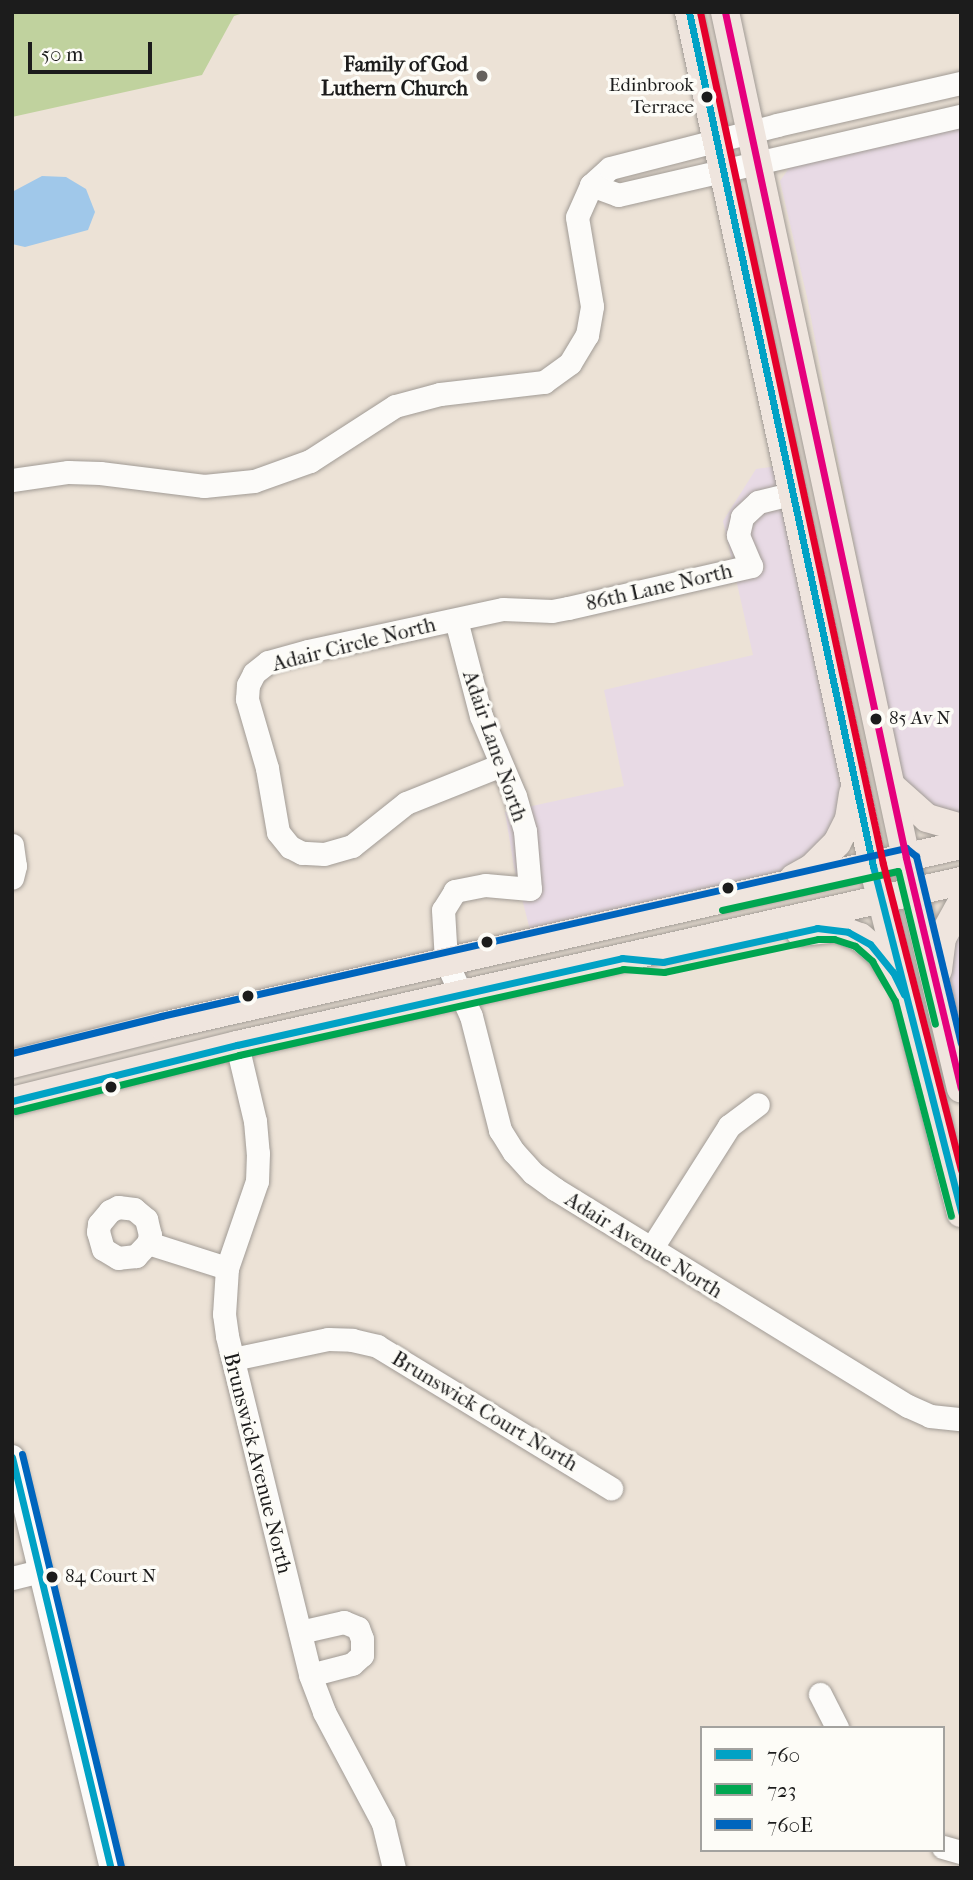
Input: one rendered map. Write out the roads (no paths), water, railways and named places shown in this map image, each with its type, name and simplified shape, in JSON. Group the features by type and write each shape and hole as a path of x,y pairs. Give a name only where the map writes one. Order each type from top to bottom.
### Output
{"main road":[{"path":"689,12 873,866 961,1213"},
{"path":"725,12 906,858 961,1089"},
{"path":"780,887 812,868 837,843 844,831 854,785 847,745"},
{"path":"891,786 927,818 961,828"},
{"path":"12,1065 446,961 961,845"},
{"path":"12,1101 237,1045 961,881"},
{"path":"937,987 942,938 961,904"},
{"path":"622,958 663,962 817,928 836,928 860,937 875,949 893,972 905,997"}],"street":[{"path":"12,480 68,472 204,486 254,481 310,461 378,415 415,399 544,382 558,374 580,351 592,319 577,229 578,217 590,185 610,168 961,83"},
{"path":"590,185 618,195 961,116"},
{"name":"86th Lane North","path":"456,620 503,609 560,610 751,566 738,535 742,517 758,502 794,494"},
{"name":"Adair Lane North","path":"446,961 443,910 455,891 485,885 530,889 525,831 515,796 474,693 456,620"},
{"name":"Adair Circle North","path":"456,620 285,657 268,662 254,673 247,699 267,768 278,832 290,847 302,852 324,854 343,849 362,841 406,803 501,765"},
{"path":"12,845 15,866 12,878"},
{"name":"Adair Avenue North","path":"446,961 471,1016 494,1111 514,1152 533,1173 651,1249 908,1406 930,1416 961,1419"},
{"name":"Brunswick Avenue North","path":"237,1045 255,1121 257,1181 227,1268 224,1314 310,1675 324,1712 383,1823 394,1868"},
{"path":"651,1249 729,1126 758,1104"},
{"path":"148,1243 227,1268"},
{"name":"Brunswick Court North","path":"233,1359 328,1339 352,1340 377,1346 611,1488"},
{"path":"12,1456 111,1868"},
{"path":"12,1578 40,1571"},
{"path":"300,1632 344,1622 358,1628 362,1639 362,1655 352,1664 310,1675"},
{"path":"820,1694 836,1726"}],"water":[{"path":"42,176 66,177 86,189 95,212 88,230 25,247 12,244 12,192"}],"place":[{"name":"Family of God Luthern Church","path":"482,76"},
{"name":"Edinbrook Terrace","path":"707,97"},
{"name":"85 Av N","path":"876,719"},
{"name":"84 Court N","path":"52,1577"}]}
